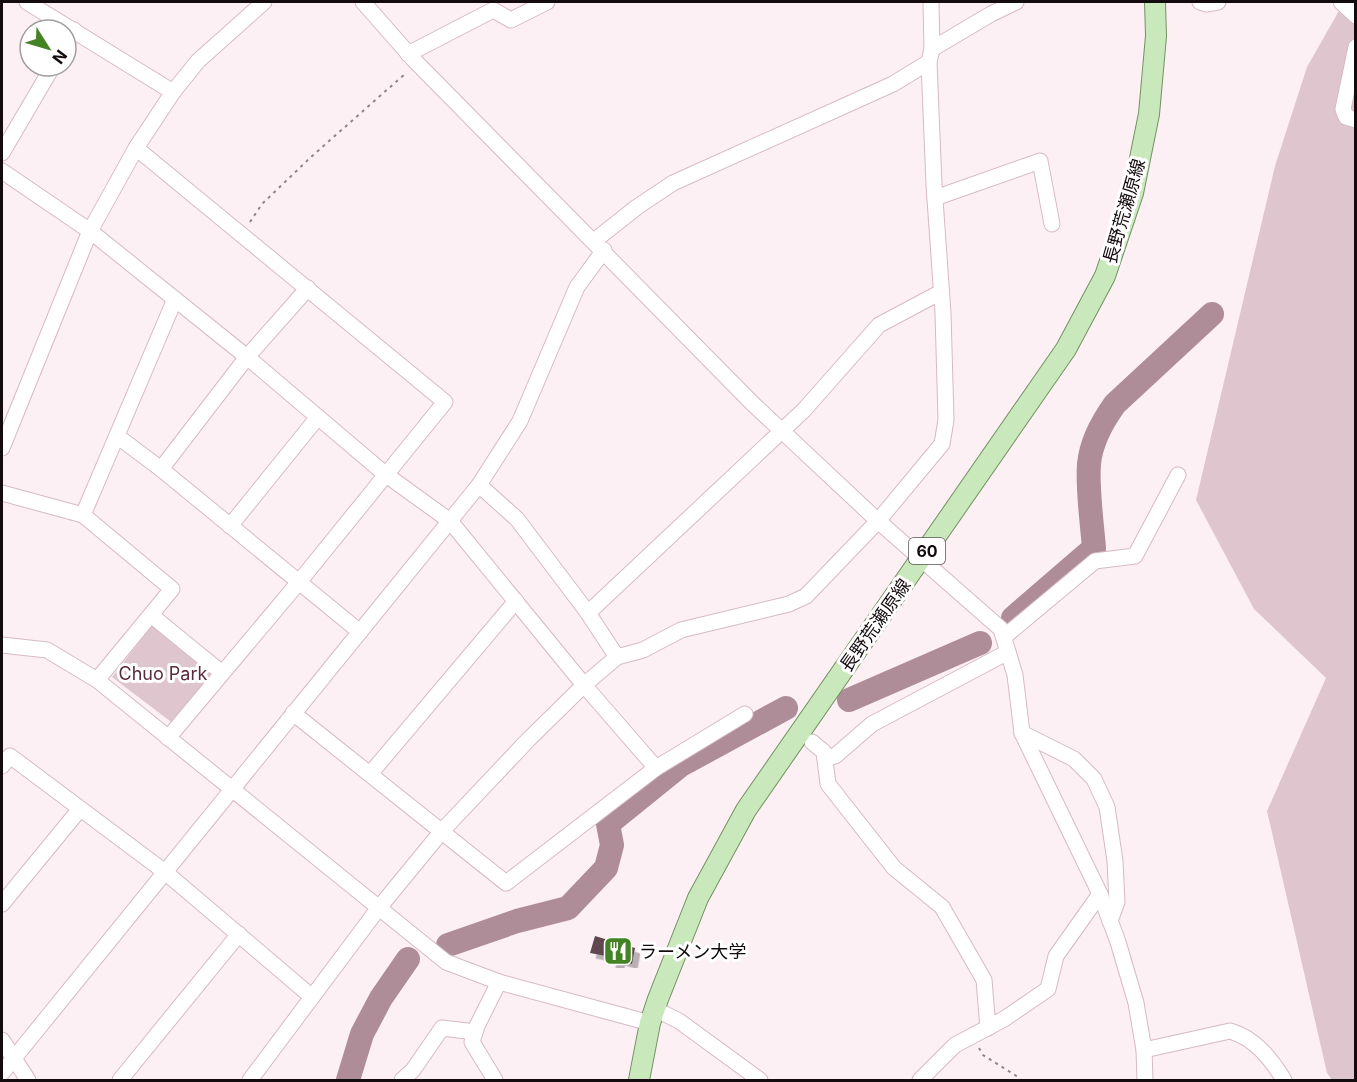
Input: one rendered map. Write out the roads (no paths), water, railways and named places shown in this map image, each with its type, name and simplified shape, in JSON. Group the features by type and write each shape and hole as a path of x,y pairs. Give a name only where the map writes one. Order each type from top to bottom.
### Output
{"main road":[{"name":"長野荒瀬原線","path":"639,1080 652,1016 698,898 746,810 1066,349 1105,276 1133,193 1149,114 1156,36 1155,2"}],"street":[{"path":"27,2 54,18"},
{"path":"2,448 90,231 136,148 173,92 198,62 264,2"},
{"path":"384,2 367,6 413,59 752,403 879,521 1001,629 1015,675 1022,733 1100,894 1110,921 1136,1003 1145,1080"},
{"path":"413,59 493,10 511,20 547,2"},
{"path":"250,1080 378,909 442,831 584,685 617,657 643,650 681,630 789,604 806,596 879,521 942,444 946,420 941,292 934,198 931,2"},
{"path":"2,1072 479,485 520,421 577,287 599,246 637,207 673,183 893,84 991,14 1016,2"},
{"path":"1200,2 1206,4 1218,2"},
{"path":"1341,2 1356,16"},
{"path":"78,33 173,92"},
{"path":"1356,47 1343,109 1346,117 1356,120"},
{"path":"2,153 46,78"},
{"path":"136,148 445,402 299,582 168,738"},
{"path":"934,198 1040,161 1052,224"},
{"path":"2,171 90,231 247,357 385,474 450,521 584,685 656,768"},
{"path":"161,469 247,357 308,288"},
{"path":"588,613 804,410 879,325 941,292"},
{"path":"82,515 175,298"},
{"path":"230,526 318,417"},
{"path":"117,436 161,469 360,632"},
{"path":"825,758 835,756 872,724 1006,644 1095,561 1135,556 1178,475"},
{"path":"479,485 516,519 588,613 617,657"},
{"path":"2,493 82,515 172,589 97,680"},
{"path":"370,774 516,602"},
{"path":"151,615 222,673"},
{"path":"2,645 47,650 97,680 446,962 499,982 679,1021 760,1080"},
{"path":"293,713 506,883 656,768 745,714"},
{"path":"1022,733 1074,759 1094,779 1107,807 1115,861 1117,902 1110,921"},
{"path":"812,742 824,752 828,784 894,868 942,907 984,980 988,1028"},
{"path":"4,759 80,810 165,872 312,997"},
{"path":"2,904 80,810"},
{"path":"920,1080 955,1045 1004,1019 1048,989 1056,956 1100,894"},
{"path":"120,1080 238,934"},
{"path":"495,1080 472,1042 499,982"},
{"path":"402,1080 413,1070 442,1028 475,1032"},
{"path":"1143,1050 1230,1031 1238,1033 1267,1054 1284,1080"},
{"path":"2,1040 28,1080"}],"waterway":[{"path":"1013,618 1094,548 1089,495 1089,464 1095,440 1110,411 1212,314"},
{"path":"849,700 980,643"},
{"path":"448,945 517,921 568,908 606,868 612,845 608,824 681,765 786,708"},
{"path":"348,1080 362,1034 381,998 408,959"}],"place":[{"name":"ラーメン大学","path":"618,951"}],"park label":[{"name":"Chuo Park","path":"163,673"}]}
